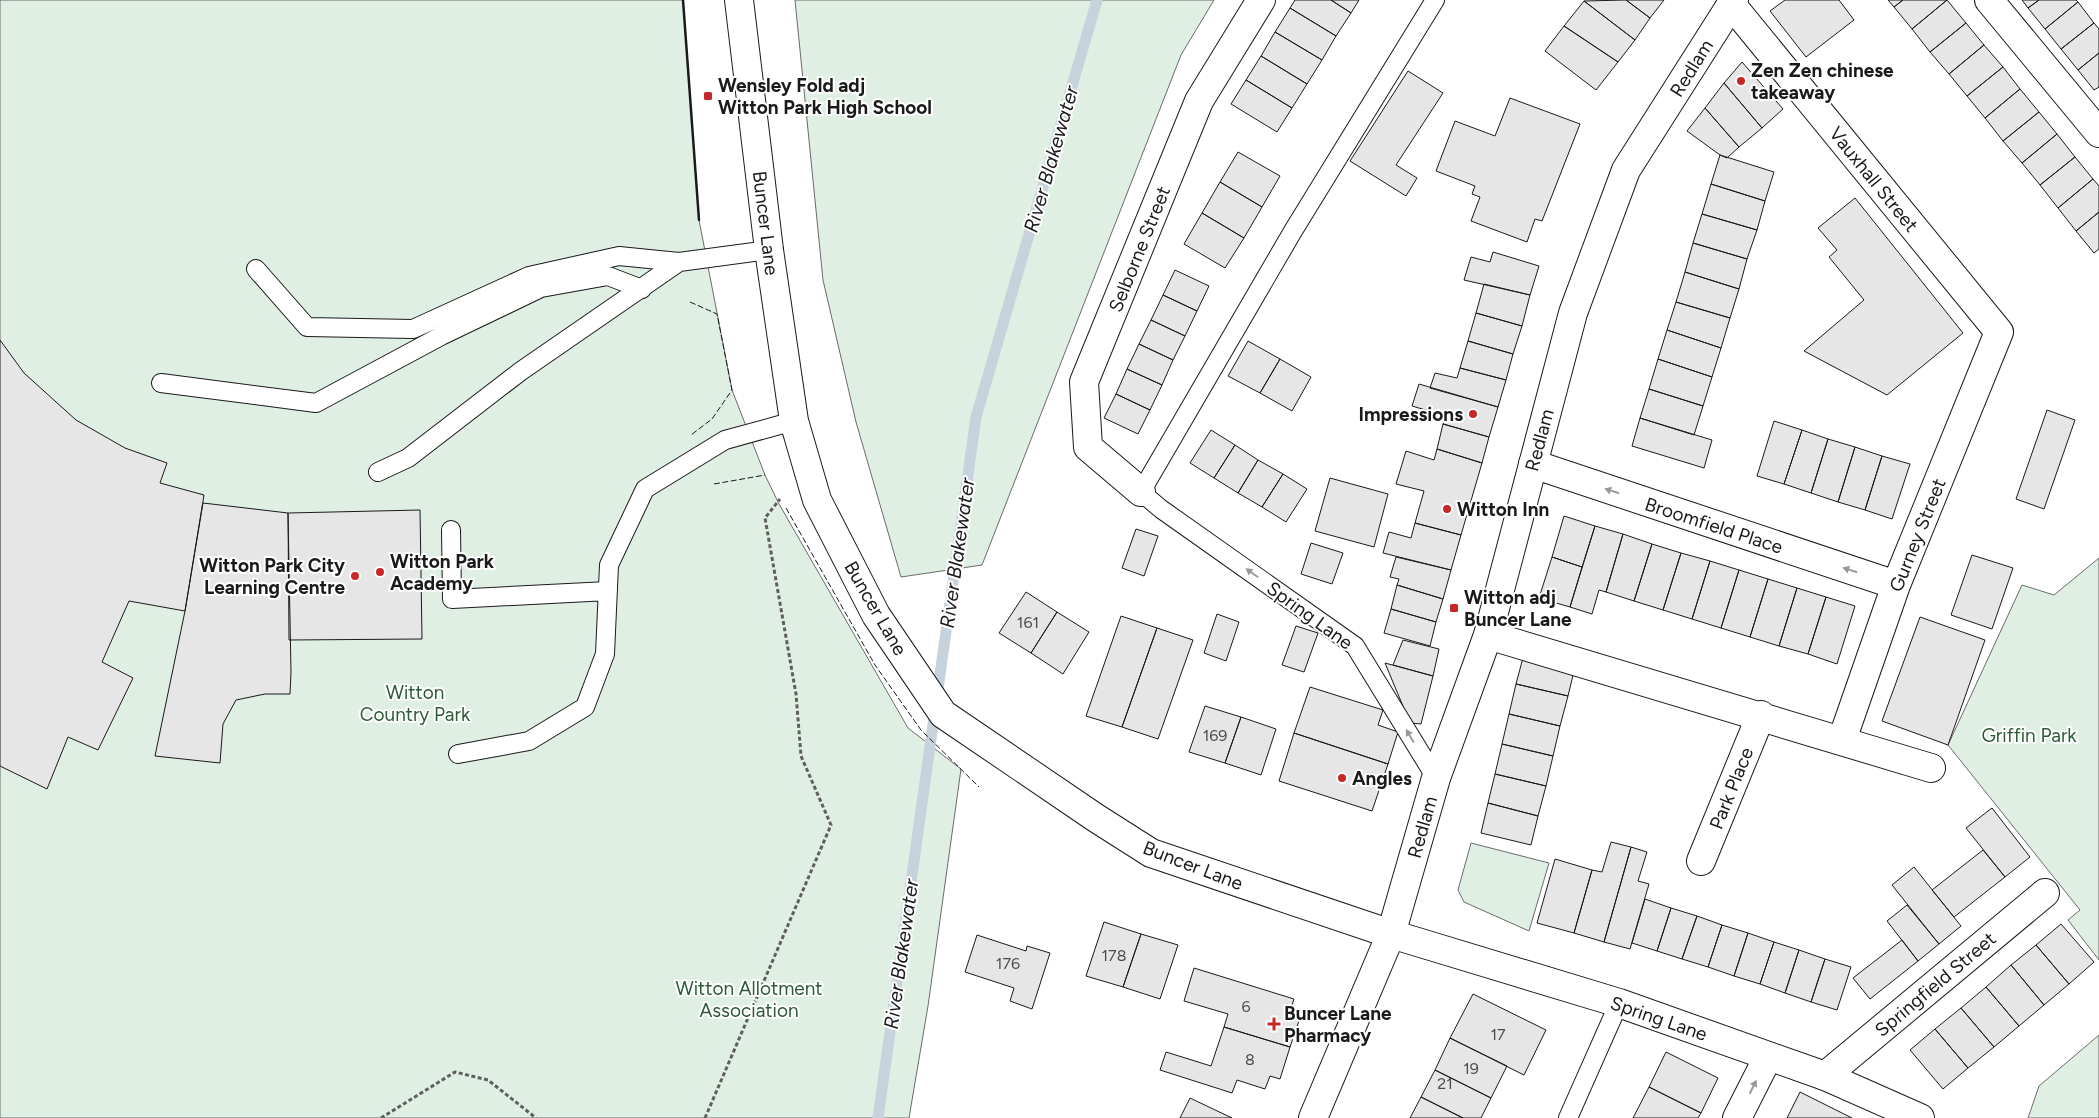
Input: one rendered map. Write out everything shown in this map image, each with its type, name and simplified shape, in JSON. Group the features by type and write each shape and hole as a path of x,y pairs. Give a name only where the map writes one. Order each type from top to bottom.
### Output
{"main road":[{"name":"Buncer Lane","path":"739,0 769,250 794,421 817,500 876,615 943,714 1096,818 1151,852 1391,934"},
{"name":"Selborne Street","path":"1141,492 1088,447 1084,382 1199,101 1261,0"},
{"path":"1989,0 2099,133"},
{"name":"Vauxhall Street","path":"1732,2 1999,332"},
{"name":"Redlam","path":"1313,1118 1391,934 1436,778 1488,635 1573,313 1626,170 1732,2"},
{"name":"Gurney Street","path":"1842,740 1896,585 1999,332"},
{"name":"Broomfield Place","path":"1533,464 1896,585"},
{"path":"1488,635 1760,715 1931,768"},
{"name":"Park Place","path":"1701,861 1760,715"},
{"name":"Springfield Street","path":"1825,1076 2045,893"},
{"name":"Spring Lane","path":"1391,934 1619,1004 1825,1076 1920,1118"},
{"path":"1738,1118 1768,1057"}],"lane":[{"path":"1141,492 1293,231 1435,0"},
{"path":"256,269 307,327 413,329 529,276 619,256 679,262 769,250"},
{"path":"378,472 408,458 521,371 679,262"},
{"path":"161,383 316,403 441,336 541,288 608,276 642,288"},
{"path":"458,754 529,740 584,707 605,654 609,565 646,489 725,440 794,421"},
{"name":"Spring Lane","path":"1141,492 1161,509 1355,646 1436,778"},
{"path":"451,530 452,599 608,591"},
{"path":"1568,1118 1619,1004"}],"path":[{"path":"705,1118 831,825 801,756 796,694 765,518 807,465"},
{"path":"381,1118 455,1072 488,1080 536,1118"}],"green space":[{"name":"Witton Country Park","path":"0,0 683,0 699,220 732,390 765,475 779,504 908,728 961,769 928,1006 909,1118 0,1118"},
{"path":"795,0 1214,0 1181,55 982,565 901,577 856,422 823,280"},
{"name":"Griffin Park","path":"2099,558 2099,960 2068,920 2080,910 1948,745 2022,585 2054,595"},
{"path":"1471,843 1549,863 1529,931 1464,902 1458,890"},
{"path":"2099,1035 2099,1118 2028,1118 2039,1086"}],"building":[{"path":"1295,0 1331,0 1351,13 1336,36 1290,8"},
{"path":"1331,0 1359,0 1351,13"},
{"path":"1626,0 1650,18 1635,40 1584,1"},
{"path":"1626,0 1664,0 1650,18"},
{"path":"1785,0 1839,0 1854,20 1806,57 1770,11"},
{"path":"1888,0 1903,0 1894,7"},
{"path":"1903,0 1947,0 1912,29 1894,7"},
{"path":"1947,0 1966,23 1930,52 1912,29"},
{"path":"2022,0 2039,0 2028,8"},
{"path":"2039,0 2076,0 2078,2 2045,29 2028,8"},
{"path":"1584,1 1635,40 1618,62 1564,26"},
{"path":"2078,2 2094,23 2061,49 2045,29"},
{"path":"1290,8 1336,36 1322,60 1275,32"},
{"path":"1966,23 1984,45 1949,74 1930,52"},
{"path":"2094,23 2099,29 2099,53 2078,70 2061,49"},
{"path":"1564,26 1618,62 1596,90 1545,51"},
{"path":"1275,32 1322,60 1307,84 1261,56"},
{"path":"1984,45 2003,67 1967,96 1949,74"},
{"path":"2099,53 2099,87 2094,90 2078,70"},
{"path":"1261,56 1307,84 1292,108 1246,80"},
{"path":"1742,62 1783,109 1762,128 1724,83"},
{"path":"2003,67 2020,89 1985,118 1967,96"},
{"path":"1408,71 1443,93 1396,165 1417,178 1406,196 1350,161"},
{"path":"1246,80 1292,108 1277,132 1231,104"},
{"path":"1724,83 1762,128 1739,147 1705,108"},
{"path":"2020,89 2039,112 2003,141 1985,118"},
{"path":"1510,98 1580,124 1542,221 1535,219 1527,242 1471,221 1480,197 1472,194 1475,186 1436,171 1455,121 1495,136"},
{"path":"1705,108 1739,147 1727,158 1687,131"},
{"path":"2039,112 2057,134 2022,163 2003,141"},
{"path":"2057,134 2075,157 2040,185 2022,163"},
{"path":"1238,152 1280,176 1262,207 1220,182"},
{"path":"1720,155 1774,172 1765,201 1711,184"},
{"path":"2075,157 2093,179 2058,208 2040,185"},
{"path":"2093,179 2099,186 2099,212 2076,231 2058,208"},
{"path":"1220,182 1262,207 1244,238 1202,213"},
{"path":"1711,184 1765,201 1757,230 1702,214"},
{"path":"1855,198 1963,333 1887,395 1804,351 1864,300 1829,257 1837,250 1818,228"},
{"path":"2099,212 2099,249 2094,253 2076,231"},
{"path":"1202,213 1244,238 1225,268 1184,244"},
{"path":"1702,214 1757,230 1747,259 1693,243"},
{"path":"1693,243 1747,259 1739,289 1685,272"},
{"path":"1493,252 1539,266 1530,295 1464,280 1471,257 1490,262"},
{"path":"1175,270 1209,286 1197,311 1163,295"},
{"path":"1685,272 1739,289 1730,318 1676,302"},
{"path":"1484,284 1530,295 1522,326 1476,313"},
{"path":"1163,295 1197,311 1185,336 1151,320"},
{"path":"1676,302 1730,318 1721,348 1667,330"},
{"path":"1476,313 1522,326 1513,354 1468,341"},
{"path":"1151,320 1185,336 1173,360 1139,344"},
{"path":"1667,330 1721,348 1712,377 1658,359"},
{"path":"0,340 24,373 76,420 125,448 167,463 160,483 204,495 185,611 129,601 102,662 133,678 98,750 68,737 47,789 0,766"},
{"path":"1248,341 1280,359 1260,393 1228,376"},
{"path":"1468,341 1513,354 1506,380 1460,368"},
{"path":"1139,344 1173,360 1162,385 1127,369"},
{"path":"1280,359 1311,377 1292,411 1260,393"},
{"path":"1658,359 1712,377 1703,406 1649,389"},
{"path":"1460,368 1506,380 1498,407 1430,388 1435,373 1457,378"},
{"path":"1127,369 1162,385 1150,410 1116,394"},
{"path":"1419,384 1498,407 1489,437 1443,424 1446,416 1412,406"},
{"path":"1649,389 1703,406 1694,435 1640,418"},
{"path":"1116,394 1150,410 1138,434 1104,418"},
{"path":"2047,410 2075,420 2044,509 2016,499"},
{"path":"1640,418 1712,440 1704,468 1632,446"},
{"path":"1774,421 1802,430 1784,484 1757,476"},
{"path":"1443,424 1489,437 1482,463 1437,449"},
{"path":"1211,430 1235,445 1214,478 1190,463"},
{"path":"1802,430 1828,439 1811,493 1784,484"},
{"path":"1828,439 1855,447 1838,502 1811,493"},
{"path":"1235,445 1258,460 1238,493 1214,478"},
{"path":"1855,447 1882,456 1865,510 1838,502"},
{"path":"1437,449 1482,463 1461,535 1415,523 1424,491 1396,484 1406,451 1434,460"},
{"path":"1882,456 1910,464 1892,519 1865,510"},
{"path":"1258,460 1283,474 1262,507 1238,493"},
{"path":"1283,474 1307,489 1286,522 1262,507"},
{"path":"1330,478 1388,494 1374,547 1315,531"},
{"path":"203,503 288,513 290,694 265,694 236,700 223,724 220,763 155,756 185,611"},
{"name":"Witton Park City Learning Centre","path":"420,510 422,639 289,640 288,513"},
{"path":"1564,516 1595,526 1582,567 1552,557"},
{"path":"1415,523 1461,535 1451,570 1383,553 1389,532 1411,538"},
{"path":"1595,526 1623,534 1606,592 1599,590 1592,614 1570,607"},
{"path":"1136,529 1158,536 1144,576 1122,568"},
{"path":"1623,534 1652,544 1634,601 1606,592"},
{"path":"1311,543 1343,553 1332,584 1301,574"},
{"path":"1652,544 1681,553 1663,610 1634,601"},
{"path":"1681,553 1710,561 1692,619 1663,610"},
{"path":"1972,555 2013,568 1992,629 1951,615"},
{"path":"1396,557 1451,570 1443,599 1397,585 1399,579 1390,577"},
{"path":"1552,557 1582,567 1570,607 1539,598"},
{"path":"1710,561 1739,570 1721,628 1692,619"},
{"path":"1739,570 1768,579 1750,637 1721,628"},
{"path":"1768,579 1797,588 1779,646 1750,637"},
{"path":"1397,585 1443,599 1436,622 1391,609"},
{"path":"1797,588 1826,597 1808,654 1779,646"},
{"path":"1026,592 1057,612 1031,653 999,633"},
{"path":"1826,597 1855,606 1837,664 1808,654"},
{"path":"1391,609 1436,622 1430,646 1384,633"},
{"path":"1057,612 1089,632 1063,674 1031,653"},
{"path":"1217,614 1239,622 1226,661 1204,653"},
{"path":"1121,616 1157,628 1122,727 1086,716"},
{"path":"1920,617 1985,640 1948,745 1882,721"},
{"path":"1296,626 1318,633 1304,672 1282,665"},
{"path":"1157,628 1193,640 1158,739 1122,727"},
{"path":"1403,640 1439,649 1433,676 1393,665"},
{"path":"1524,654 1575,667 1568,696 1516,684"},
{"path":"1385,663 1433,676 1421,724 1410,723"},
{"path":"1516,684 1568,696 1560,726 1509,714"},
{"path":"1310,687 1383,710 1378,725 1398,732 1388,764 1294,733"},
{"path":"1205,706 1241,717 1225,763 1189,752"},
{"path":"1509,714 1560,726 1553,756 1502,744"},
{"path":"1241,717 1276,729 1261,775 1225,763"},
{"path":"1294,733 1388,764 1372,811 1279,781"},
{"path":"1502,744 1553,756 1546,786 1495,774"},
{"path":"1495,774 1546,786 1538,816 1488,803"},
{"path":"1488,803 1538,816 1531,845 1481,833"},
{"path":"1992,808 2030,857 2005,877 1966,828"},
{"path":"1611,842 1631,847 1604,942 1574,933 1592,870 1602,872"},
{"path":"1631,847 1647,852 1638,881 1649,884 1630,949 1604,942"},
{"path":"1983,850 2005,877 1954,917 1932,890"},
{"path":"1555,859 1592,870 1574,933 1537,923"},
{"path":"1914,867 1961,926 1939,944 1892,885"},
{"path":"1645,899 1671,908 1657,951 1632,943"},
{"path":"1907,905 1939,944 1918,961 1887,921"},
{"path":"1671,908 1697,916 1682,959 1657,951"},
{"path":"1697,916 1722,925 1708,967 1682,959"},
{"path":"1104,922 1141,934 1123,987 1086,976"},
{"path":"2061,924 2094,962 2069,984 2036,945"},
{"path":"1722,925 1748,933 1734,976 1708,967"},
{"path":"1748,933 1774,942 1760,984 1734,976"},
{"path":"1141,934 1178,945 1160,999 1123,987"},
{"path":"977,935 1026,951 1027,946 1050,953 1032,1009 1010,1001 1014,988 965,972"},
{"path":"1902,940 1918,961 1870,999 1853,978"},
{"path":"1774,942 1799,950 1785,993 1760,984"},
{"path":"2036,945 2069,984 2044,1005 2011,965"},
{"path":"1799,950 1825,959 1811,1002 1785,993"},
{"path":"1825,959 1851,967 1837,1010 1811,1002"},
{"path":"2011,965 2044,1005 2019,1026 1986,987"},
{"path":"1194,968 1294,999 1290,1011 1301,1015 1290,1047 1224,1027 1228,1014 1184,1001"},
{"path":"1986,987 2019,1026 1994,1047 1961,1008"},
{"path":"1473,994 1546,1030 1524,1075 1450,1038"},
{"path":"1961,1008 1994,1047 1968,1068 1935,1029"},
{"path":"1224,1027 1290,1047 1280,1079 1270,1076 1265,1089 1237,1080 1232,1093 1160,1070 1166,1052 1211,1066"},
{"path":"1935,1029 1968,1068 1943,1089 1910,1050"},
{"path":"1450,1038 1507,1066 1491,1098 1435,1070"},
{"path":"1666,1052 1718,1078 1701,1113 1649,1087"},
{"path":"1435,1070 1491,1098 1481,1118 1463,1118 1421,1097"},
{"path":"1649,1087 1701,1113 1698,1118 1633,1118"},
{"path":"1800,1092 1852,1118 1787,1118"},
{"path":"1421,1097 1463,1118 1410,1118"},
{"path":"1190,1098 1232,1118 1180,1118"}],"waterway":[{"name":"River Blakewater","path":"878,1118 976,417 1097,0"}],"fence":[{"path":"690,302 717,314 732,390 712,419 691,435"},
{"path":"714,484 765,475"},
{"path":"786,508 875,665 921,730 979,787"}],"wall":[{"path":"683,0 699,220"}],"place":[{"name":"Zen Zen chinese takeaway","path":"1741,81"},
{"name":"Wensley Fold adj Witton Park High School","path":"708,96"},
{"name":"Impressions","path":"1473,414"},
{"name":"Witton Inn","path":"1447,509"},
{"name":"Witton Park Academy","path":"380,572"},
{"name":"Witton Park City Learning Centre","path":"355,576"},
{"name":"Witton adj Buncer Lane","path":"1454,608"},
{"name":"Angles","path":"1342,778"},
{"name":"Buncer Lane Pharmacy","path":"1274,1024"}],"park label":[{"name":"Witton Allotment Association","path":"749,999"}]}
